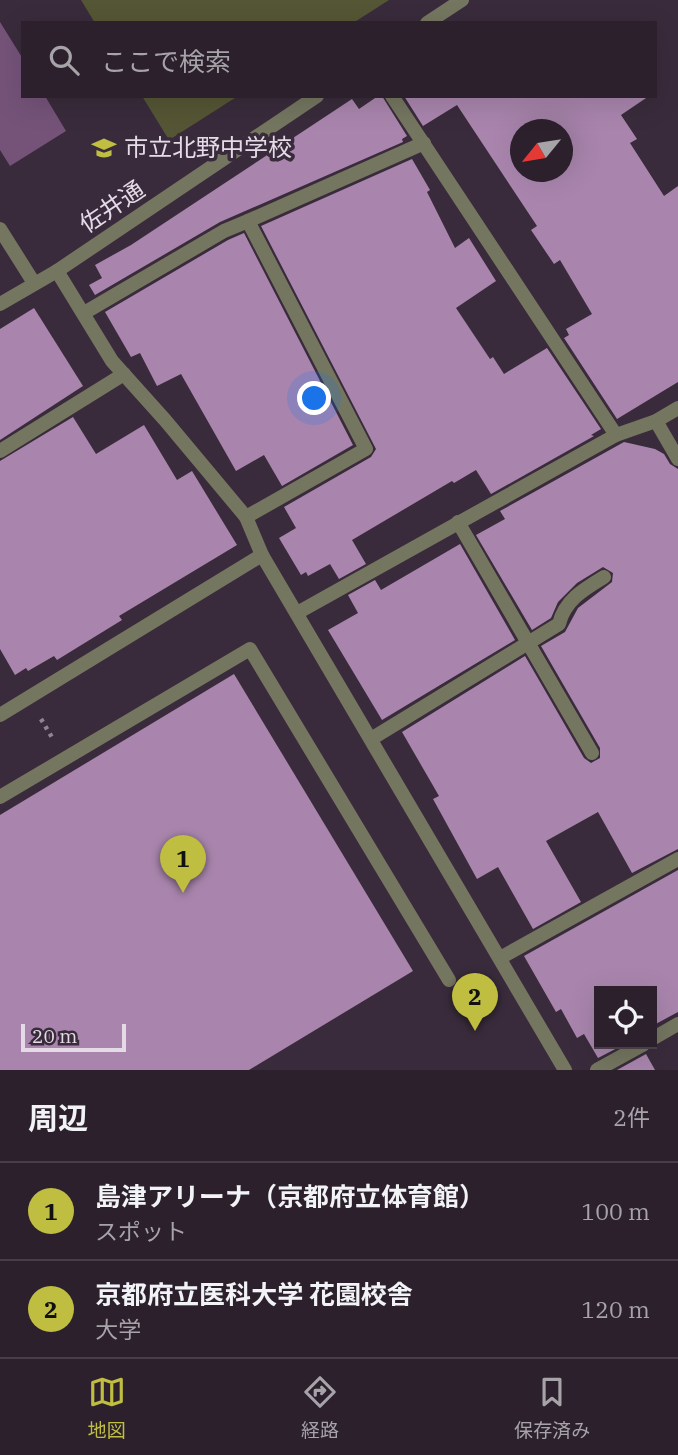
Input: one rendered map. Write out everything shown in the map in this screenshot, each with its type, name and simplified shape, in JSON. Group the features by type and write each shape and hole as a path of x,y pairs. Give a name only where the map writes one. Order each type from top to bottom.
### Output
{"street":[{"path":"431,21 462,0"},
{"name":"佐井通","path":"0,304 57,271 314,98"},
{"path":"392,98 616,435"},
{"path":"83,313 224,231 424,143"},
{"path":"246,517 366,449 248,220"},
{"path":"0,229 34,283"},
{"path":"57,271 112,361 246,517 262,555 565,1070"},
{"path":"0,451 124,374"},
{"path":"297,613 616,435 656,421 678,408"},
{"path":"656,421 678,459"},
{"path":"458,522 592,753"},
{"path":"0,715 262,555"},
{"path":"371,739 559,624 563,610 581,591 604,577"},
{"path":"0,796 250,649 449,981"},
{"path":"500,958 678,859"},
{"path":"657,1036 678,1024"},
{"path":"597,1070 635,1049"}],"green space":[{"path":"81,0 389,0 356,21 94,21"},
{"path":"143,98 235,98 169,140"}],"shaded area":[{"path":"0,22 21,56 21,98 46,98 66,131 10,166 0,150"}],"building":[{"path":"375,98 383,98 407,136 402,139 403,142 220,222 95,295 89,285 102,278 95,265 131,245 352,99 359,109"},
{"path":"405,98 646,98 621,115 637,139 630,143 664,196 678,186 678,382 617,419 564,338 569,335 566,329 592,314 560,260 554,264 531,230 537,226 457,105 423,126"},
{"path":"412,159 430,190 427,192 455,248 469,238 496,281 456,308 490,359 493,357 504,374 547,348 601,429 591,435 594,436 491,494 476,470 454,483 452,481 352,540 366,564 339,579 330,564 308,576 306,572 301,575 279,538 296,528 284,507 371,457 376,449 261,226"},
{"path":"244,233 353,445 282,486 264,455 236,471 181,374 157,386 140,353 131,357 105,312"},
{"path":"34,308 83,386 0,440 0,329"},
{"path":"73,417 96,454 144,425 177,480 192,471 237,545 119,616 122,620 57,660 54,656 15,675 0,649 0,461"},
{"path":"624,442 655,449 664,454 670,464 678,469 678,849 632,873 598,812 546,841 581,902 533,929 498,867 477,879 433,799 439,796 402,732 525,656 584,758 591,763 600,758 600,748 541,646 565,632 578,608 612,582 613,573 603,567 577,583 558,602 551,618 532,630 476,535 505,519 500,511"},
{"path":"460,544 515,640 382,720 328,630 358,613 348,595 375,580 381,590"},
{"path":"234,674 413,971 249,1070 0,1070 0,815"},
{"path":"678,870 678,1012 657,1023 657,986 594,986 594,1049 615,1049 598,1058 584,1034 577,1038 561,1009 556,1012 524,956"},
{"path":"646,1054 655,1070 617,1070"}],"place":[{"name":"市立北野中学校","path":"104,148"},
{"name":"島津アリーナ（京都府立体育館）","path":"183,893"},
{"name":"京都府立医科大学 花園校舎","path":"475,1031"}]}
